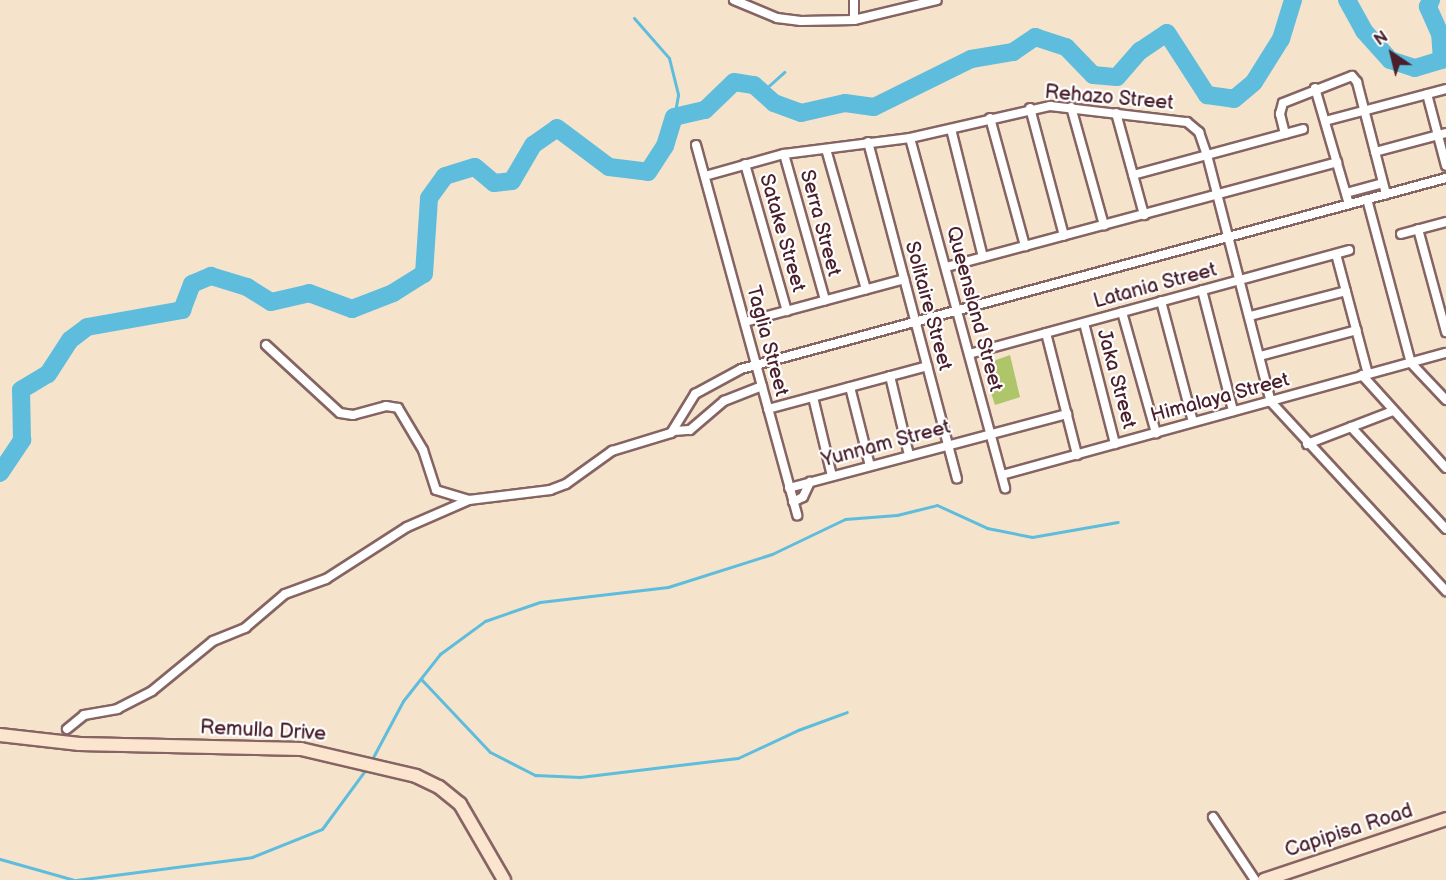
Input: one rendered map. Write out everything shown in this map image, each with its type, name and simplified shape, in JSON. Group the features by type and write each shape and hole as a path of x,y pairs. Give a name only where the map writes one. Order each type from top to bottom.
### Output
{"main road":[{"name":"Remulla Drive","path":"0,735 79,744 301,748 416,776 439,786 460,804 504,880"},
{"name":"Capipisa Road","path":"1264,880 1446,819"}],"street":[{"path":"734,0 753,10 801,21 854,20 937,0"},
{"path":"753,0 753,10"},
{"path":"854,0 854,20"},
{"path":"1286,134 1280,114 1283,103 1348,76 1357,82 1386,194"},
{"path":"1315,88 1349,204"},
{"path":"1325,121 1446,89"},
{"path":"1427,94 1442,134 1446,166"},
{"path":"1071,107 1104,225"},
{"name":"Rehazo Street","path":"705,176 784,154 910,138 1030,108 1071,107 1187,122 1199,132 1208,155 1271,402"},
{"path":"1030,108 1064,236"},
{"path":"1116,113 1144,214"},
{"path":"990,118 1025,246"},
{"path":"951,129 983,257"},
{"path":"1133,175 1303,129"},
{"path":"1375,152 1442,134"},
{"name":"Queensland Street","path":"910,138 1005,488"},
{"name":"Solitaire Street","path":"868,142 957,478"},
{"name":"Taglia Street","path":"696,144 797,515"},
{"path":"826,149 866,289"},
{"name":"Serra Street","path":"784,154 825,300"},
{"path":"946,267 1337,162"},
{"name":"Satake Street","path":"745,164 787,311"},
{"path":"674,431 696,394 724,376 756,365 1446,178"},
{"path":"1346,193 1383,183"},
{"path":"1367,199 1411,363 1446,400"},
{"path":"1401,234 1446,222"},
{"path":"1418,229 1446,332"},
{"name":"Latania Street","path":"969,354 1349,250"},
{"path":"1336,254 1357,330 1365,375 1393,411 1446,468"},
{"path":"745,322 904,279"},
{"path":"1202,290 1233,411"},
{"path":"1250,316 1346,291"},
{"path":"1161,302 1193,422"},
{"path":"1122,312 1155,433"},
{"name":"Jaka Street","path":"1084,322 1115,444"},
{"path":"1260,356 1357,330"},
{"path":"1046,333 1077,455"},
{"path":"266,345 340,413 353,415 386,405 398,408 423,450 436,490 469,500"},
{"name":"Himalaya Street","path":"1002,475 1446,353"},
{"path":"768,409 927,366"},
{"path":"890,376 909,455"},
{"path":"68,729 84,715 117,709 152,691 213,641 245,628 285,594 326,579 407,527 469,500 549,490 577,477 612,451 674,431 690,430 724,401 762,386"},
{"path":"850,387 870,466"},
{"path":"813,397 832,476"},
{"path":"1271,402 1307,444 1446,591"},
{"path":"1307,444 1393,411"},
{"name":"Yunnam Street","path":"789,488 1067,414"},
{"path":"1351,427 1446,529"},
{"path":"793,502 804,497 810,482"},
{"path":"1213,817 1255,880"}],"green space":[{"path":"1010,355 1020,397 995,405 982,365"}],"waterway":[{"path":"0,473 22,440 21,390 48,374 70,340 87,327 182,310 192,284 211,276 247,287 271,302 309,293 352,309 393,293 424,274 429,198 445,176 475,167 494,183 512,181 533,145 557,128 609,167 648,172 665,146 674,117 705,110 734,82 754,85 774,103 801,113 845,103 874,107 971,59 1013,52 1035,37 1066,47 1093,75 1117,77 1140,51 1167,33 1207,95 1234,99 1254,82 1281,39 1293,0"},
{"path":"1347,0 1364,31 1390,60 1415,68 1442,60 1440,34 1428,7 1431,0"},
{"path":"634,18 669,58 678,95 674,117"},
{"path":"762,92 784,72"},
{"path":"371,761 403,701 440,654 485,621 540,602 668,587 772,554 845,519 897,515 937,505 987,528 1032,537 1118,522"},
{"path":"421,679 490,752 535,775 580,777 738,758 798,730 847,712"},
{"path":"76,880 252,857 322,829 366,769"},
{"path":"0,859 74,880"}]}
